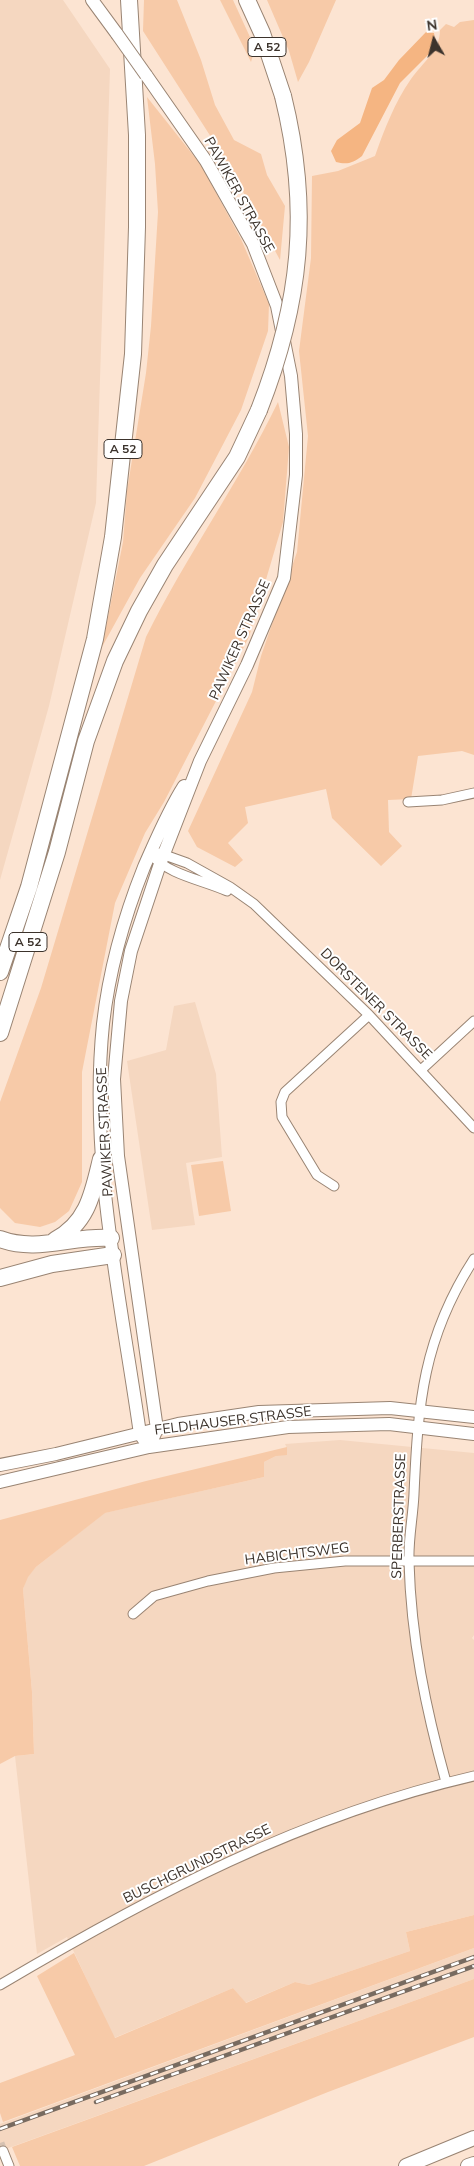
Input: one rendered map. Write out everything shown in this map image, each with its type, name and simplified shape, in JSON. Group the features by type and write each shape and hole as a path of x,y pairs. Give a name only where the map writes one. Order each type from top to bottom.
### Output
{"highway":[{"name":"A 52","path":"0,972 29,887 95,639 113,537 133,354 137,227 137,135 129,0"},
{"name":"A 52","path":"0,1033 57,852 86,741 115,661 156,580 237,457 259,410 280,352 292,300 298,256 300,204 297,162 283,96 262,33 247,0"},
{"path":"49,1244 73,1229 83,1217 92,1198 101,1159"},
{"path":"0,1239 16,1245 49,1244 92,1236 111,1238"},
{"path":"0,1278 52,1264 114,1255"}],"main road":[{"path":"406,2166 474,2138"},
{"path":"468,2166 474,2164"}],"street":[{"name":"PAWIKER STRASSE","path":"92,0 206,161 253,244 277,306 291,376 296,434 296,475 284,578 247,666 200,761 162,859 131,951 121,1001 114,1079 118,1156 157,1430"},
{"name":"PAWIKER STRASSE","path":"99,0 117,34"},
{"name":"PAWIKER STRASSE","path":"149,1447 140,1434 101,1159 100,1080 103,1024 123,928 134,893 150,854 178,796 200,761"},
{"path":"408,802 442,800 474,794"},
{"name":"DORSTENER STRASSE","path":"150,854 208,875 254,904 369,1014 474,1128"},
{"name":"DORSTENER STRASSE","path":"162,859 182,876 215,886 254,904"},
{"path":"334,1186 317,1175 282,1117 281,1102 285,1092 369,1014"},
{"path":"421,1070 474,1021"},
{"path":"111,1238 130,1244"},
{"path":"114,1255 130,1244"},
{"name":"SPERBERSTRASSE","path":"446,1782 423,1690 413,1628 409,1560 417,1428 433,1340 452,1296 474,1259"},
{"name":"FELDHAUSER STRASSE","path":"0,1465 178,1424 259,1412 345,1408 420,1410 474,1417"},
{"name":"FELDHAUSER STRASSE","path":"0,1482 149,1447 288,1427 389,1424 474,1434"},
{"path":"149,1447 157,1430"},
{"name":"HABICHTSWEG","path":"132,1614 154,1596 240,1574 274,1568 345,1561 474,1561"},
{"name":"BUSCHGRUNDSTRASSE","path":"0,1984 189,1880 247,1852 368,1804 474,1776"},
{"path":"3,2151 9,2166"}],"shaded area":[{"path":"0,0 63,0 110,69 96,503 49,706 0,880"},
{"path":"144,0 177,0 201,60 215,105 234,140 261,154 267,175 285,206 280,260 227,162 143,31"},
{"path":"220,0 233,0 255,48 251,62"},
{"path":"267,0 336,0 309,62 298,82 289,51"},
{"path":"474,20 474,755 462,751 418,756 411,799 388,800 389,832 402,846 381,866 332,818 326,789 245,807 248,823 228,843 243,860 235,867 197,847 188,831 252,692 261,656 297,552 308,436 299,351 311,258 312,176 338,171 375,156 395,107 411,79 434,50 440,30 446,24 454,27 460,22"},
{"path":"426,32 434,33 436,47 400,83 362,156 350,163 336,162 331,151 337,140 360,123 372,88 384,80 399,60"},
{"path":"147,97 201,165 241,239 269,304 268,331 241,410 195,498 140,578 102,647 123,542 127,491 146,373 151,326 158,212 155,164"},
{"path":"278,402 289,447 283,522 249,637 164,802 145,833 115,903 82,1072 82,1182 69,1211 55,1222 40,1227 15,1223 0,1208 0,1102 41,988 146,637 178,578 247,462"},
{"path":"195,1002 216,1074 222,1157 186,1163 195,1225 152,1230 127,1061 166,1050 174,1006"},
{"path":"223,1161 231,1211 199,1216 191,1165"},
{"path":"340,1440 474,1453 474,1635 472,1638 474,1640 474,1915 406,1932 410,1951 309,1985 295,1982 245,2003 233,1988 114,2038 67,1937 37,1954 15,1756 34,1754 32,1692 23,1589 27,1577 36,1567 104,1513 264,1477 264,1462 287,1448 285,1444"},
{"path":"287,1447 287,1455 276,1456 264,1462 264,1477 105,1513 36,1567 28,1577 23,1589 32,1692 34,1754 15,1756 0,1764 0,1520 146,1481"},
{"path":"474,1915 474,1948 3,2122 0,2113 0,2083 75,2055 37,1976 74,1953 115,2038 233,1988 246,2003 295,1982 309,1985 410,1951 406,1932"},
{"path":"474,1948 474,1979 0,2151 0,2124"},
{"path":"474,1979 474,2037 328,2092 144,2166 20,2166 12,2147"}],"tunnel":[{"path":"0,2143 3,2151"}],"railway":[{"path":"0,2129 474,1957"},
{"path":"96,2102 474,1966"}]}
